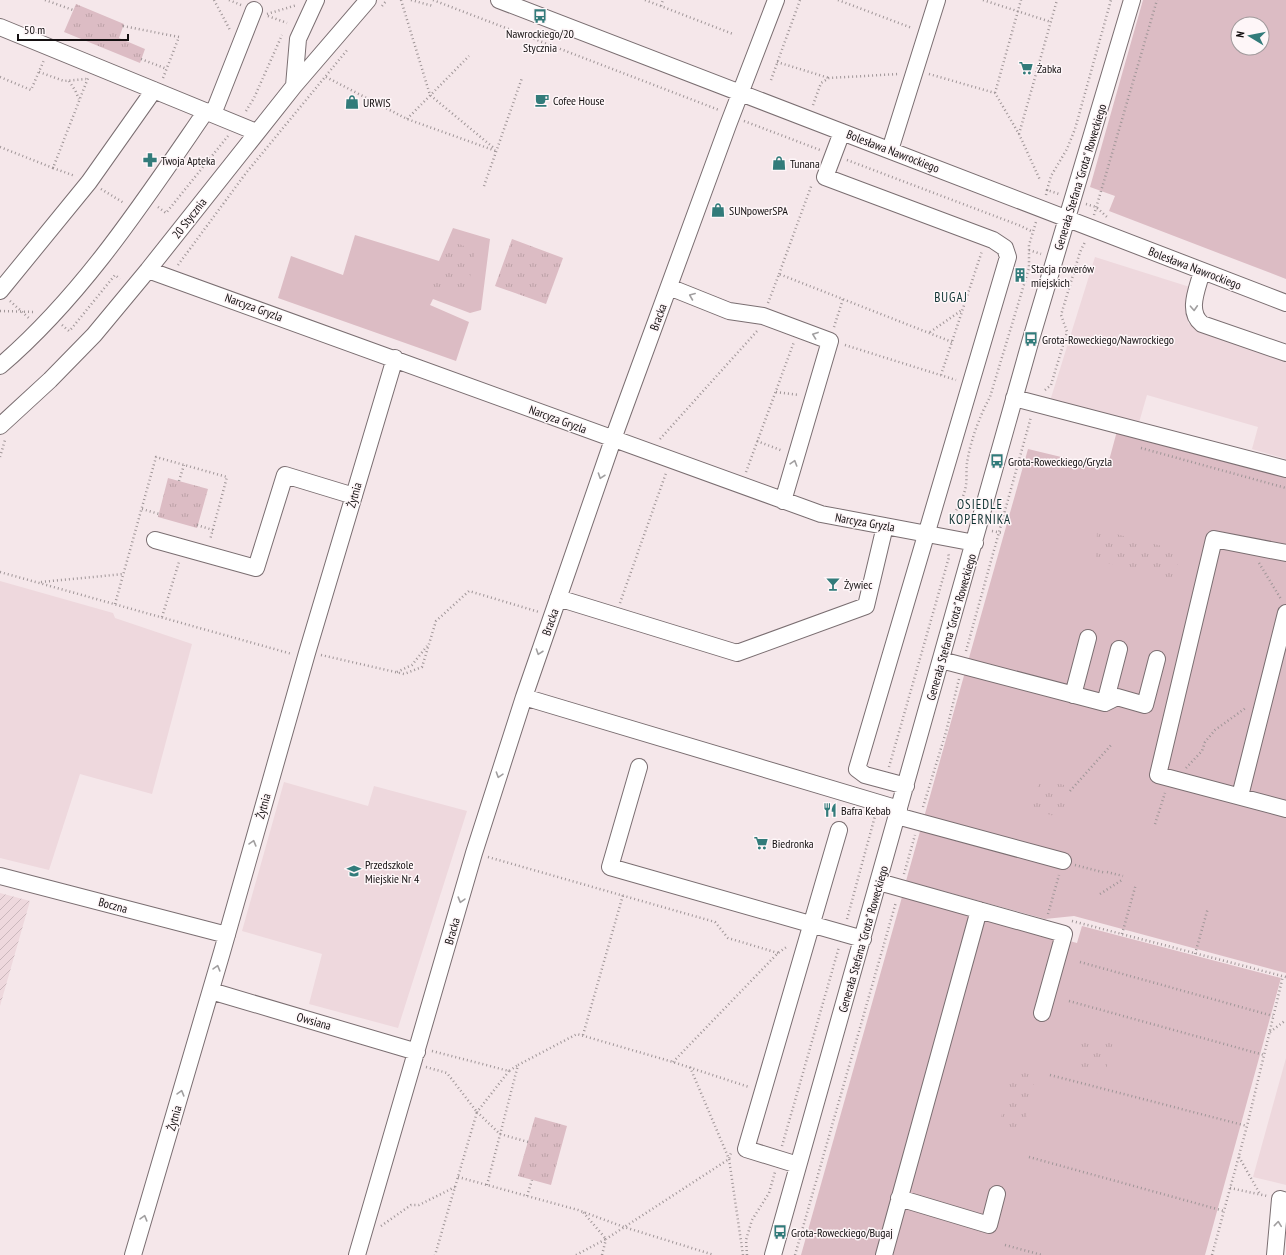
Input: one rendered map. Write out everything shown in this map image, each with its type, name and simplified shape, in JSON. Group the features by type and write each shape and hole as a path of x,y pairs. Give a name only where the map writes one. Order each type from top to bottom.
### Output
{"street":[{"path":"294,86 298,39 316,0"},
{"name":"Bolesława Nawrockiego","path":"501,0 1286,303"},
{"name":"Bracka","path":"357,1255 423,1056 474,853 524,697 613,439 776,0"},
{"path":"890,150 937,0"},
{"name":"Generała Stefana \"Grota\" Roweckiego","path":"773,1255 975,543 1014,398 1132,0"},
{"name":"20 Stycznia","path":"3,431 94,335 148,270 294,86 373,6"},
{"path":"0,366 53,317 137,211 210,113 239,47 260,12"},
{"path":"0,27 49,46 91,72 156,91 256,132"},
{"path":"3,294 89,182 156,91"},
{"path":"842,132 825,177 987,238 1005,248 1008,257 857,770 865,774 906,786"},
{"name":"Narcyza Gryzla","path":"148,270 395,358 821,514 975,543"},
{"path":"1202,271 1193,304 1194,313 1197,320 1202,324 1286,353"},
{"path":"669,287 729,311 766,317 830,341 783,500"},
{"name":"Żytnia","path":"133,1255 227,935 301,654 354,496 395,358"},
{"path":"1014,398 1286,468"},
{"path":"155,540 256,568 285,475 354,496"},
{"path":"558,598 737,653 866,606 885,526"},
{"path":"1284,808 1158,775 1214,539 1286,553"},
{"path":"1240,796 1266,694 1284,606"},
{"path":"1073,695 1088,638"},
{"path":"1105,703 1119,649"},
{"path":"941,660 1105,703 1117,697 1145,705 1157,659"},
{"path":"524,697 879,803 919,822 1063,861"},
{"path":"639,767 610,867 863,939"},
{"path":"798,1165 746,1149 813,924 839,830"},
{"name":"Boczna","path":"0,876 227,935"},
{"path":"879,882 1064,934 1042,1014"},
{"path":"884,1255 979,910"},
{"name":"Owsiana","path":"211,991 423,1056"},
{"path":"899,1198 989,1225 997,1194"},
{"path":"1275,1255 1283,1200"}],"path":[{"path":"45,0 73,10"},
{"path":"214,0 239,47"},
{"path":"294,11 299,0"},
{"path":"373,6 387,0"},
{"path":"401,0 430,95 496,151"},
{"path":"411,0 432,6"},
{"path":"645,0 733,34"},
{"path":"661,6 663,0"},
{"path":"771,80 800,0"},
{"path":"838,0 926,33"},
{"path":"983,0 1051,22"},
{"path":"994,93 1021,0"},
{"path":"1019,134 1057,0"},
{"path":"1047,190 1051,176 1067,149 1075,129 1111,0"},
{"path":"795,1255 946,732 962,666 1035,404 1038,396 1051,385 1067,332 1061,314 1080,252 1091,227 1157,0"},
{"path":"260,12 297,5"},
{"path":"146,197 166,214 237,124 254,98 290,17"},
{"path":"123,26 180,37 156,91"},
{"path":"0,77 31,90 49,46"},
{"path":"179,270 176,269 246,173 349,47"},
{"path":"407,119 469,56"},
{"path":"141,59 167,69"},
{"path":"777,62 830,78 919,71 994,93 1019,134 1040,180"},
{"path":"38,72 64,81 69,81 91,72"},
{"path":"53,168 91,72"},
{"path":"326,77 407,119 496,151"},
{"path":"484,186 522,78"},
{"path":"813,105 821,83 830,78"},
{"path":"69,81 76,90 80,100"},
{"path":"0,147 89,182 137,211"},
{"path":"657,443 766,317 778,274 814,180"},
{"path":"885,780 949,557 945,543 953,516 958,509 964,492 967,463 982,412 990,397 1029,268 1029,245 1033,232"},
{"path":"941,376 987,238"},
{"path":"778,274 952,342"},
{"path":"3,294 41,328"},
{"path":"843,299 830,341 971,385"},
{"path":"930,333 963,310"},
{"path":"744,477 799,329"},
{"path":"776,392 814,397"},
{"path":"0,457 3,431"},
{"path":"757,441 796,456"},
{"path":"1138,448 1286,488"},
{"path":"115,604 156,458 227,477 206,554"},
{"path":"179,481 184,465"},
{"path":"616,616 667,470"},
{"path":"142,509 158,514"},
{"path":"197,525 212,530"},
{"path":"991,530 1000,533"},
{"path":"162,617 184,548"},
{"path":"1256,558 1284,606"},
{"path":"0,572 301,654 324,655 404,674 422,667 436,621 439,616 469,591 552,616"},
{"path":"37,583 124,574"},
{"path":"397,672 412,665 429,644"},
{"path":"292,662 301,654"},
{"path":"1155,824 1170,778 1189,766 1202,751 1205,742 1215,730 1266,694"},
{"path":"1070,791 1112,744"},
{"path":"747,1255 746,1240 752,1220 769,1193 879,803"},
{"path":"474,853 715,922 728,938 778,953"},
{"path":"1050,907 1063,861 1123,876"},
{"path":"1100,894 1122,880"},
{"path":"1122,934 1136,884"},
{"path":"583,1036 622,896"},
{"path":"1195,954 1208,908"},
{"path":"786,953 796,920"},
{"path":"1044,928 1072,921 1284,976 1247,1126 1212,1255"},
{"path":"673,1062 778,953 788,946"},
{"path":"1080,962 1273,1016"},
{"path":"1069,1001 1264,1055"},
{"path":"1269,1033 1286,1020"},
{"path":"435,1255 477,1112 509,1071 518,1064 577,1034 690,1067 749,1087"},
{"path":"423,1056 509,1071"},
{"path":"423,1056 447,1073 477,1112 500,1134 528,1142"},
{"path":"487,1185 518,1064"},
{"path":"690,1067 729,1159 743,1255"},
{"path":"1050,1075 1247,1126"},
{"path":"747,1094 751,1080"},
{"path":"576,1255 606,1239 729,1159 731,1152"},
{"path":"1029,1156 1224,1211"},
{"path":"1239,1156 1260,1195"},
{"path":"458,1177 583,1212 624,1227 714,1255"},
{"path":"527,1196 532,1180"},
{"path":"380,1227 411,1206 419,1205 455,1187"},
{"path":"1230,1188 1283,1200"},
{"path":"583,1212 606,1239"},
{"path":"602,1255 606,1239"},
{"path":"1005,1245 1042,1255"}],"shaded area":[{"path":"1095,257 1193,288 1188,323 1286,352 1286,459 1252,449 1258,427 1147,395 1138,426 1050,401"},
{"path":"0,581 113,613 115,618 192,644 152,794 80,774 49,870 0,858"},
{"name":"Przedszkole Miejskie Nr 4","path":"284,782 368,806 374,786 467,811 398,1028 309,1004 322,954 242,931"},
{"path":"0,893 30,901 0,1006"},
{"path":"1286,1058 1286,1185 1253,1177"}],"green space":[{"path":"1143,0 1286,0 1286,279 1109,211 1115,196 1090,187"},
{"path":"76,4 124,24 119,38 145,49 140,63 64,32"},
{"path":"453,228 490,239 481,310 470,313 433,299 430,305 469,322 456,361 278,298 291,256 343,275 355,235 439,261"},
{"path":"512,239 563,258 546,304 495,286"},
{"path":"453,241 475,251 466,298 427,285 432,270 439,273 447,246"},
{"path":"1117,431 1286,476 1286,973 1074,916 1045,919 906,881 1028,449 1107,468"},
{"path":"168,478 208,489 197,528 158,517"},
{"path":"1097,529 1181,551 1174,580 1096,560"},
{"path":"1040,778 1071,787 1062,818 1032,810"},
{"path":"902,897 1077,943 1082,926 1281,978 1205,1255 801,1255"},
{"path":"1083,1034 1113,1042 1105,1075 1074,1067"},
{"path":"1013,1070 1036,1076 1023,1131 999,1125"},
{"path":"535,1117 567,1126 551,1185 518,1176"}],"place":[{"name":"Nawrockiego/20 Stycznia","path":"540,16"},
{"name":"Żabka","path":"1026,68"},
{"name":"Cofee House","path":"542,100"},
{"name":"URWIS","path":"352,102"},
{"name":"Twoja Apteka","path":"150,160"},
{"name":"Tunana","path":"779,163"},
{"name":"SUNpowerSPA","path":"718,210"},
{"name":"Stacja rowerów miejskich","path":"1020,275"},
{"name":"Grota-Roweckiego/Nawrockiego","path":"1031,339"},
{"name":"Grota-Roweckiego/Gryzla","path":"997,461"},
{"name":"Żywiec","path":"833,584"},
{"name":"Bafra Kebab","path":"830,810"},
{"name":"Biedronka","path":"761,843"},
{"name":"Przedszkole Miejskie Nr 4","path":"354,871"},
{"name":"Grota-Roweckiego/Bugaj","path":"780,1232"}],"district":[{"name":"BUGAJ","path":"951,297"},
{"name":"OSIEDLE KOPERNIKA","path":"980,512"}]}
